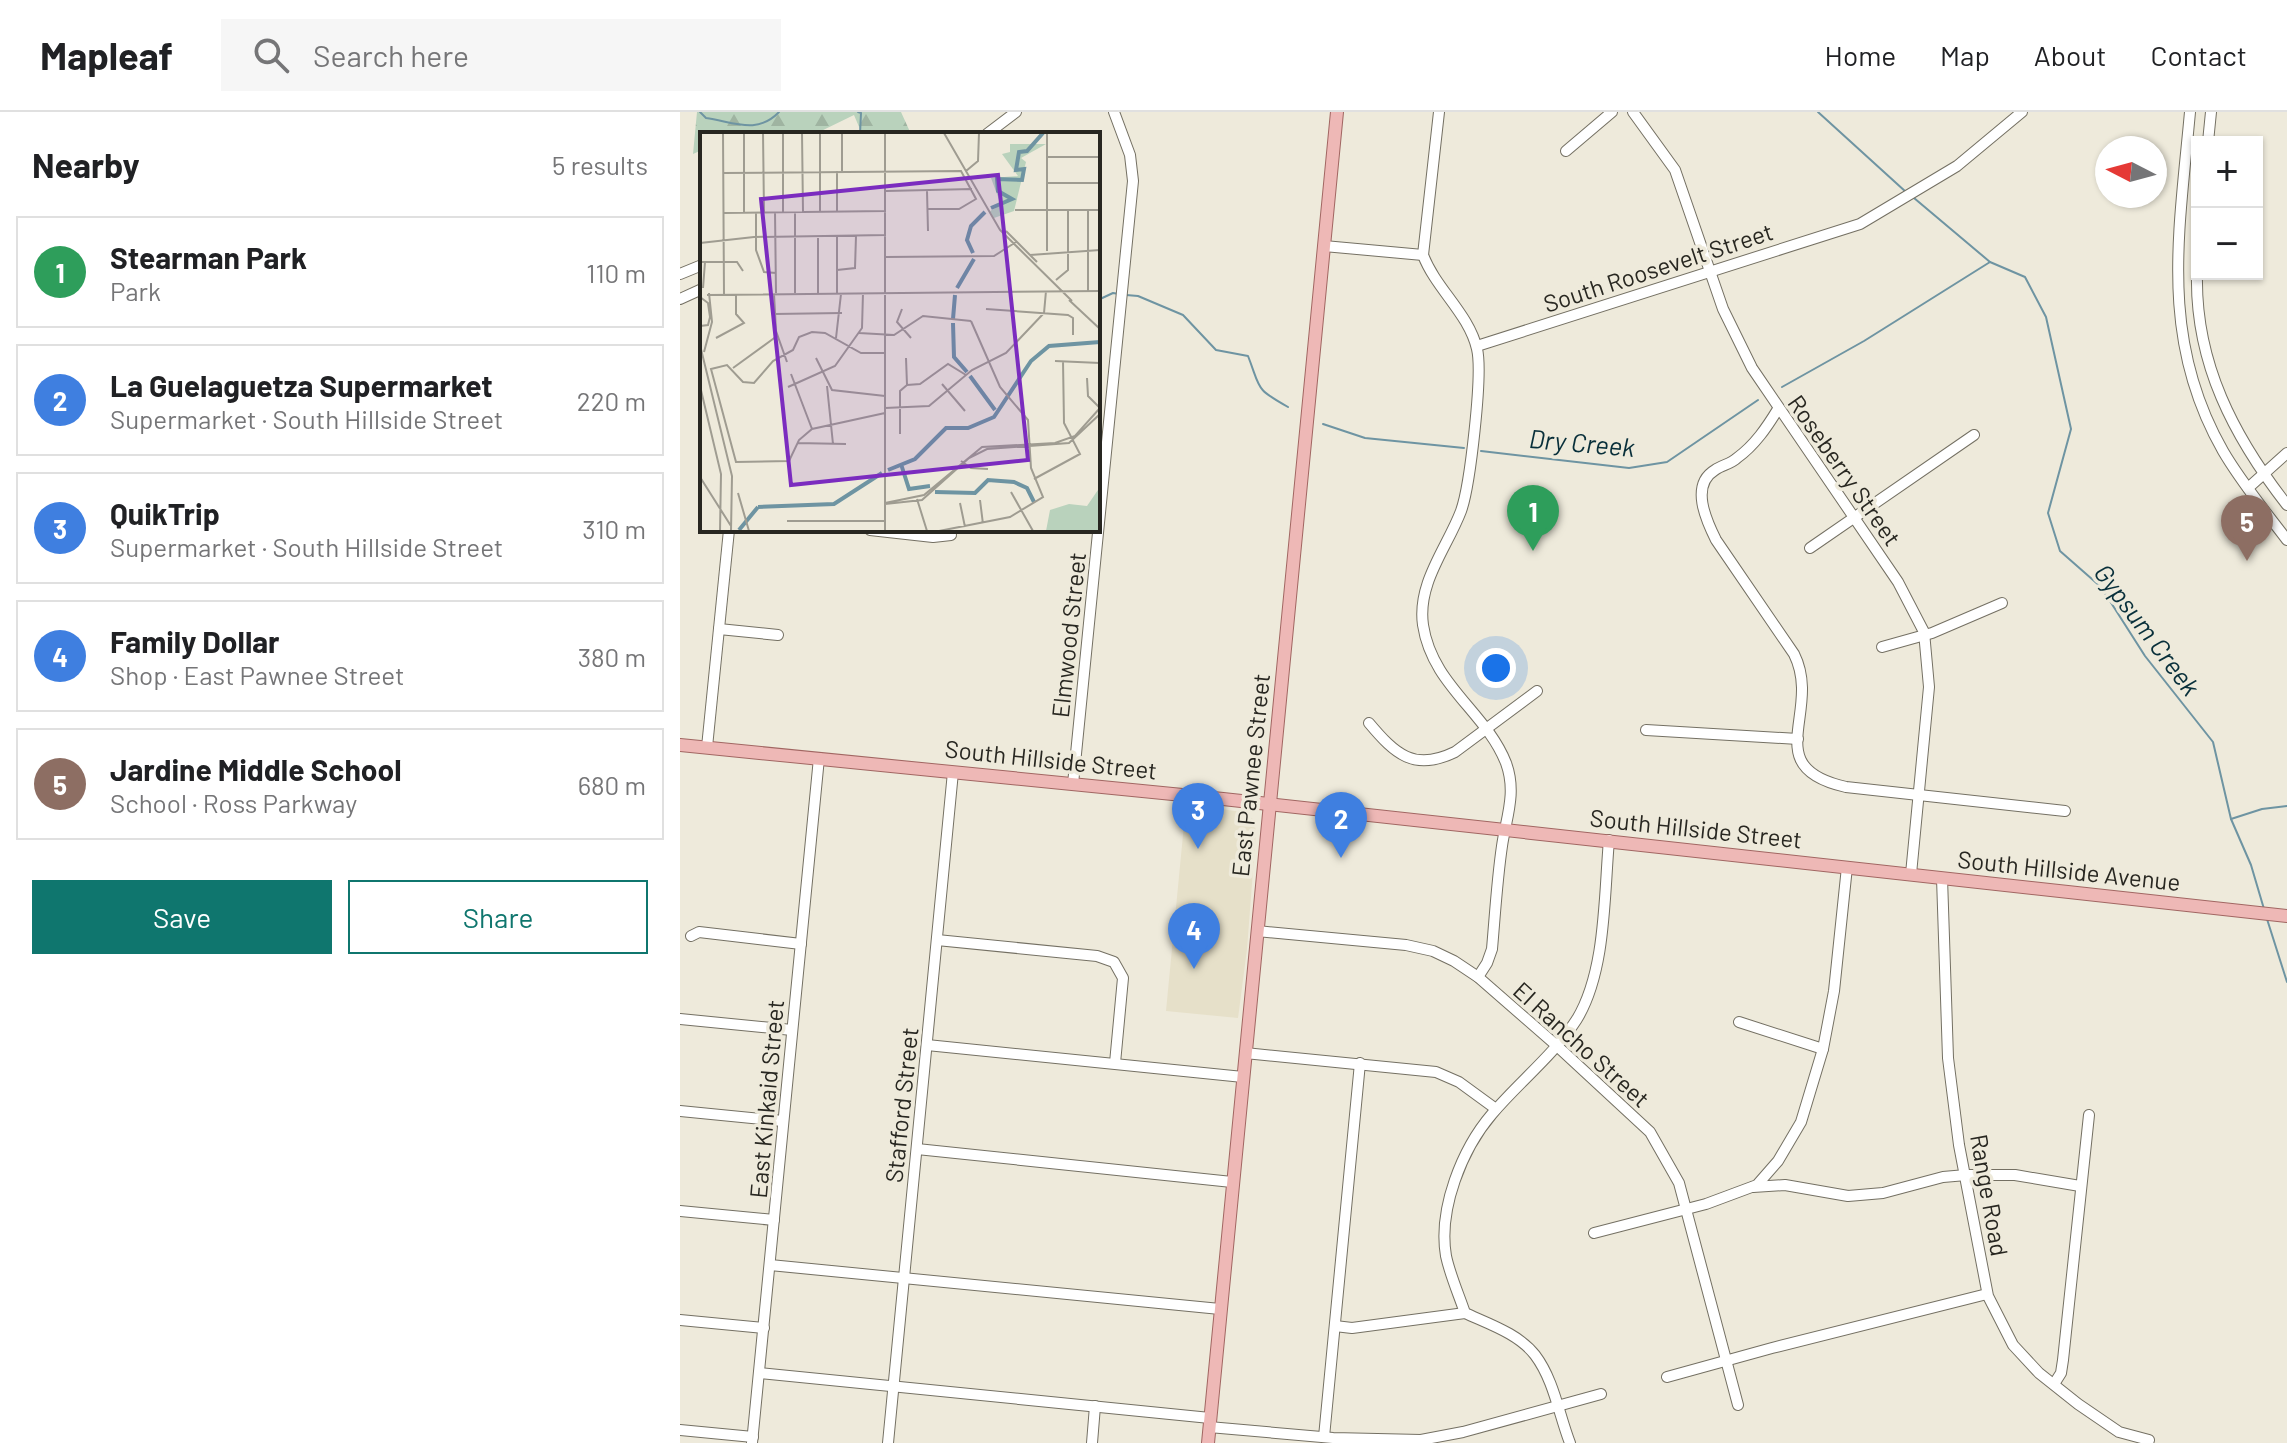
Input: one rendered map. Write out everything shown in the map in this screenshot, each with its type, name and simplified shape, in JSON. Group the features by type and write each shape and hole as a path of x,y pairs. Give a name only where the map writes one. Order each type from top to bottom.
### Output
{"main road":[{"name":"East Pawnee Street","path":"1208,1443 1337,112"},
{"name":"South Hillside Street","path":"680,745 1847,867"},
{"name":"South Hillside Avenue","path":"1847,867 2287,916"}],"street":[{"path":"990,132 1016,112"},
{"name":"Elmwood Street","path":"1100,511 1133,181 1130,155 1114,112"},
{"path":"1439,112 1423,255 1470,330 1477,346 1478,373 1467,489 1430,578 1423,624 1433,659 1505,761 1511,782 1492,949 1478,977"},
{"path":"1566,151 1612,112"},
{"name":"Roseberry Street","path":"1633,112 1675,170 1723,309 1752,368 1898,582 1924,635 1929,687 1911,874"},
{"name":"South Roosevelt Street","path":"1477,346 1860,224 1967,159 2022,112"},
{"path":"2190,112 2177,292 2192,381 2223,452 2287,540"},
{"path":"2209,136 2211,112"},
{"path":"1324,246 1423,255"},
{"path":"680,274 700,266"},
{"path":"2197,280 2201,335 2215,383 2232,425 2264,476 2287,505"},
{"path":"680,299 700,290"},
{"path":"1778,409 1755,442 1736,460 1712,471 1703,484 1702,499 1706,520 1716,540 1802,668 1798,739 1803,768 1824,782 2065,811"},
{"path":"1810,548 1974,435"},
{"path":"2248,488 2287,453"},
{"path":"707,747 729,532"},
{"path":"888,532 933,537 951,535"},
{"name":"Elmwood Street","path":"1073,784 1098,532"},
{"path":"1882,647 1924,635 2002,603"},
{"path":"719,629 778,635"},
{"path":"1369,723 1390,747 1409,758 1426,761 1440,759 1455,752 1537,691"},
{"path":"1646,730 1798,739"},
{"name":"East Kinkaid Street","path":"752,1440 819,758"},
{"name":"Stafford Street","path":"888,1443 953,772"},
{"path":"1465,1313 1446,1255 1447,1216 1453,1184 1460,1164 1496,1109 1577,1018 1594,981 1609,840"},
{"path":"1751,1187 1769,1173 1801,1122 1823,1049 1834,991 1847,867"},
{"name":"Range Road","path":"1942,878 1948,1058 1987,1294 2013,1345 2054,1384 2119,1432 2149,1442"},
{"name":"El Rancho Street","path":"1257,931 1406,945 1433,951 1454,961 1478,977 1556,1045 1650,1132 1679,1183 1738,1405"},
{"path":"691,936 699,932 801,944"},
{"path":"937,940 1097,956 1114,962 1123,978 1115,1063"},
{"path":"680,1019 792,1030"},
{"path":"1739,1022 1823,1049"},
{"path":"927,1045 1243,1077"},
{"path":"1245,1053 1436,1072 1448,1076 1496,1109"},
{"path":"1324,1437 1360,1063"},
{"path":"680,1111 783,1121"},
{"path":"2054,1384 2061,1373 2063,1360 2089,1115"},
{"path":"917,1149 1232,1182"},
{"path":"1594,1233 1686,1209 1751,1187 1785,1185 1848,1196 1883,1193 1943,1177 1966,1175 2015,1175 2080,1186"},
{"path":"680,1211 774,1220"},
{"path":"770,1265 1220,1309"},
{"path":"1667,1377 1987,1294"},
{"path":"1335,1326 1352,1328 1465,1313 1501,1329 1535,1355 1570,1443"},
{"path":"680,1320 764,1328"},
{"path":"759,1373 1095,1406 1324,1437 1421,1440 1449,1439 1601,1394"},
{"path":"1092,1443 1095,1406"},
{"path":"680,1430 752,1440"}],"shaded area":[{"path":"1186,804 1242,812 1253,819 1256,831 1238,1018 1166,1011"}],"green space":[{"path":"697,112 901,112 910,132 861,132 854,115 819,132 700,132 700,151 693,154"}],"waterway":[{"name":"Dry Creek","path":"700,112 706,118 745,125 762,123 779,112"},
{"name":"Dry Creek","path":"858,112 861,113 860,132"},
{"name":"Gypsum Creek","path":"1818,112 1906,192"},
{"name":"Gypsum Creek","path":"1914,198 1990,262 2025,277 2046,317 2071,429 2048,513 2060,551 2101,587 2145,656 2213,742 2231,819 2251,865 2264,909"},
{"name":"Dry Creek","path":"1782,387 1864,341 1990,262"},
{"name":"Dry Creek","path":"1100,299 1113,293 1119,294"},
{"name":"Dry Creek","path":"1126,295 1138,296 1183,315 1216,350 1248,356 1260,387 1288,407"},
{"name":"Dry Creek","path":"1481,451 1629,468 1667,462 1758,400"},
{"name":"Dry Creek","path":"1323,424 1365,438 1464,448"},
{"path":"2231,819 2262,809 2287,806"},
{"name":"Gypsum Creek","path":"2267,919 2287,982"}],"place":[{"name":"Stearman Park","path":"1533,551"},
{"name":"Jardine Middle School","path":"2247,561"},
{"name":"QuikTrip","path":"1198,849"},
{"name":"La Guelaguetza Supermarket","path":"1341,858"},
{"name":"Family Dollar","path":"1194,969"}]}
